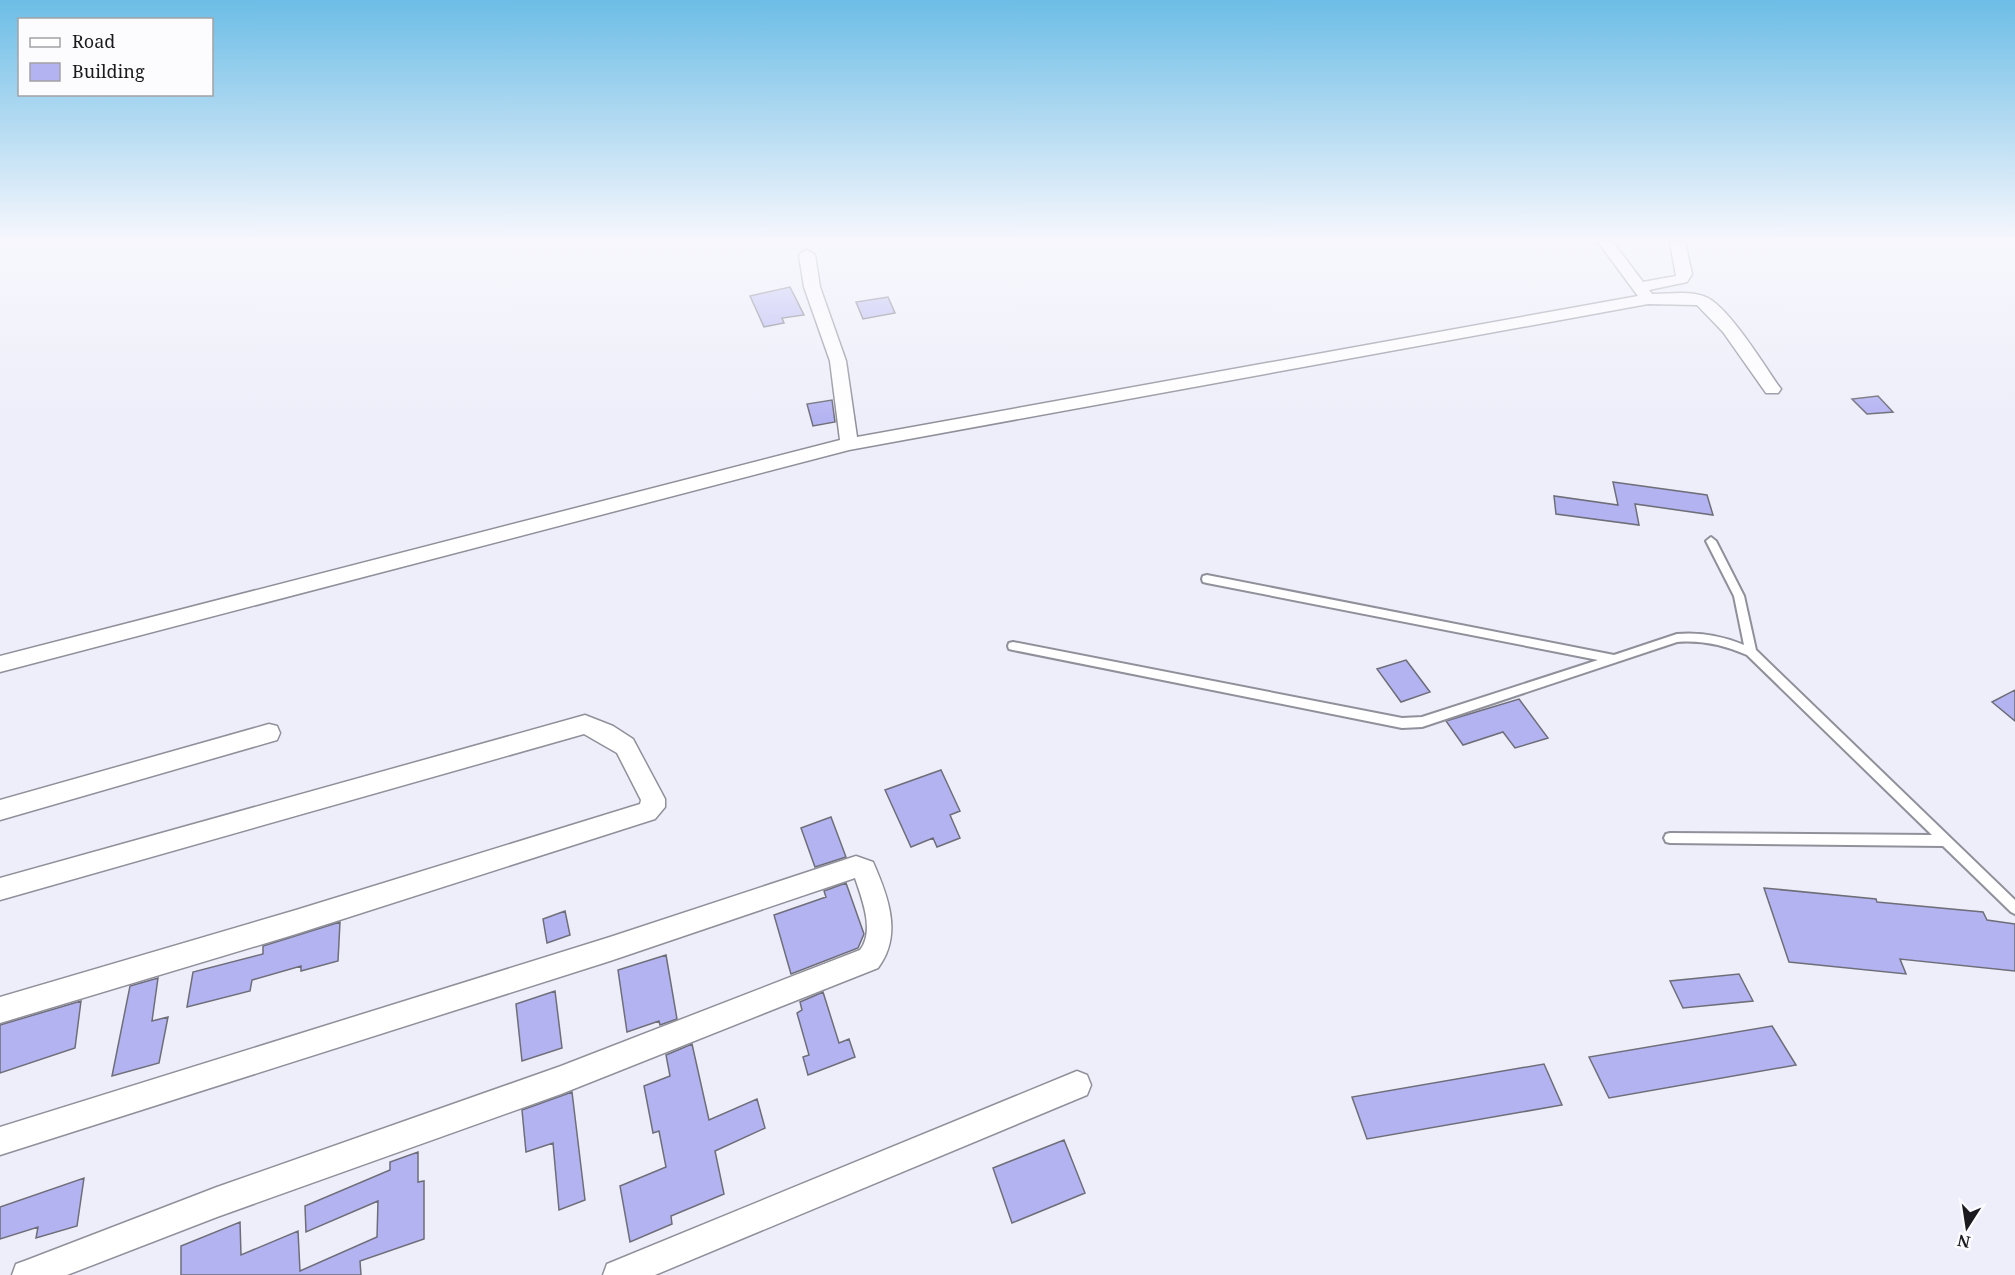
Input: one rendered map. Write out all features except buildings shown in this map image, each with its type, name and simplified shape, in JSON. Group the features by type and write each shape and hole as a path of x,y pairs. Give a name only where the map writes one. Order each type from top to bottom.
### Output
{"street":[{"path":"817,302 838,361 849,444"},
{"path":"0,664 849,444 1598,302"},
{"path":"1700,302 1704,302 1721,320 1772,389"},
{"path":"0,889 585,724 625,746 653,799 653,807 647,812 296,922 0,1010"},
{"path":"0,810 269,733"},
{"path":"0,1141 610,949 856,867 864,870 874,894 879,927 874,955 869,959 561,1080 217,1202 27,1275"},
{"path":"618,1275 1077,1085"}],"lane":[{"path":"1711,541 1740,596 1751,652"},
{"path":"1207,579 1611,658"},
{"path":"1013,646 1402,723 1422,722 1677,638 1692,636 1728,642 1751,652 2015,908"},
{"path":"1670,837 1946,841"}]}
